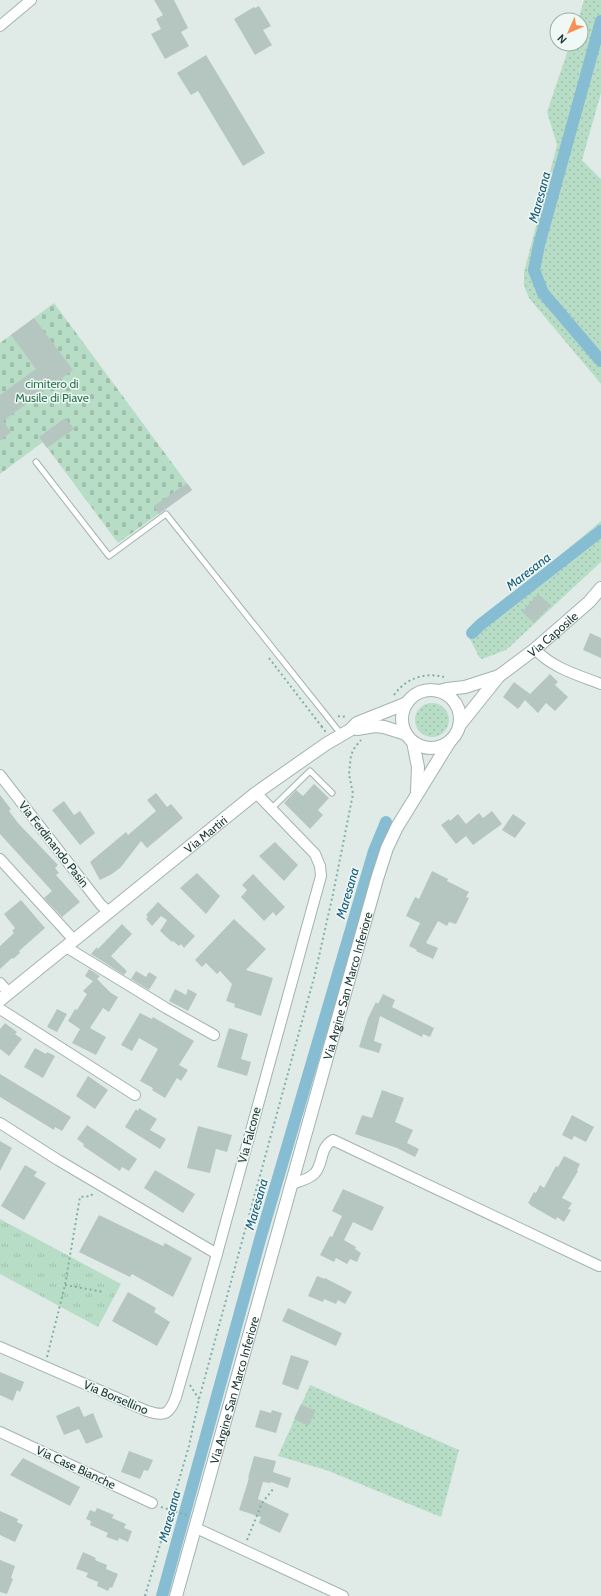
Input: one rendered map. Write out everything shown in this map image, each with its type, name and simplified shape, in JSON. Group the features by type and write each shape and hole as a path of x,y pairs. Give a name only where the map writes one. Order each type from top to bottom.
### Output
{"street":[{"path":"0,26 31,0"},
{"name":"Via Caposile","path":"459,726 499,676 535,649 589,602 601,588"},
{"path":"535,649 551,664 601,684"},
{"name":"Via Caposile","path":"439,691 465,687 499,676"},
{"path":"407,703 413,696 423,691 439,691 450,697 456,705 460,715 459,726"},
{"name":"Via Martiri","path":"5,996 256,793 357,723 407,703"},
{"name":"Via Argine San Marco Inferiore","path":"407,703 402,720 410,738 418,767 417,793"},
{"name":"Via Martiri","path":"346,732 368,726 384,726 410,738"},
{"name":"Via Argine San Marco Inferiore","path":"176,1596 377,879 387,848 397,826 450,741 456,735 459,726"},
{"path":"410,738 422,747 431,748 442,746 450,741"},
{"name":"Via Ferdinando Pasin","path":"0,776 101,905 109,912"},
{"name":"Via Falcone","path":"217,1254 320,876 320,866 315,854 256,793"},
{"path":"0,859 70,944 166,1008 214,1035"},
{"path":"0,983 5,996"},
{"path":"0,1009 135,1095"},
{"path":"0,1123 217,1254"},
{"path":"292,1184 305,1179 316,1172 327,1144 333,1140 599,1266"},
{"name":"Via Borsellino","path":"0,1347 160,1415 170,1410 176,1397 217,1254"},
{"name":"Via Case Bianche","path":"0,1432 152,1503"},
{"path":"196,1528 343,1596"}],"lane":[{"path":"36,462 109,556 166,514 346,732"},
{"path":"271,809 310,771 332,793"}],"path":[{"path":"145,1596 189,1446 201,1391 316,967 334,894 352,802 353,794 349,774 351,755 355,747 365,735 363,728"},
{"path":"44,1366 65,1285 80,1197 91,1196 99,1184"},
{"path":"65,1285 104,1292"},
{"path":"242,1550 262,1503 274,1488"},
{"path":"152,1503 189,1516"}],"green space":[{"path":"584,0 601,0 601,93 582,160 601,179 601,384 529,298 524,286 524,272 557,145 547,112 567,52 589,52 589,12 580,12"},
{"name":"cimitero di Musile di Piave","path":"54,303 192,490 118,543 43,442 0,474 0,343"},
{"path":"601,521 601,562 506,650 482,659 479,657 469,637 471,630"},
{"path":"429,703 435,703 439,704 446,710 449,720 448,727 442,734 435,737 429,737 425,736 418,730 415,723 415,717 416,713 422,706"},
{"path":"0,1219 121,1284 98,1327 0,1274"},
{"path":"310,1385 459,1450 441,1517 326,1470 278,1456"}],"building":[{"path":"154,0 174,0 188,28 181,32 189,46 165,59 151,34 161,29 156,19 163,15"},
{"path":"259,6 271,26 263,30 272,45 255,55 234,19 254,7"},
{"path":"206,55 265,153 243,166 198,91 191,95 177,73"},
{"path":"34,318 73,370 3,421 11,432 0,441 0,395 36,369 11,335"},
{"path":"65,418 74,429 47,448 39,437"},
{"path":"187,483 192,490 159,514 154,506"},
{"path":"538,594 551,605 534,623 522,612"},
{"path":"590,633 601,638 601,658 583,650"},
{"path":"550,674 558,682 555,685 568,697 555,711 546,703 538,713 525,700 518,709 503,697 514,682 530,694"},
{"path":"314,784 329,798 318,810 323,815 310,829 284,803 296,790 303,796"},
{"path":"156,793 167,807 171,804 183,818 147,848 141,841 121,867 112,874 100,880 90,862 126,832 128,835 156,811 147,800"},
{"path":"0,795 11,809 9,811 18,823 58,865 55,868 59,873 56,875 80,902 62,917 44,898 52,891 0,834"},
{"path":"64,801 74,815 80,811 95,833 80,845 52,810"},
{"path":"492,811 502,824 473,845 466,836 456,844 441,825 449,819 450,821 458,814 466,824 479,813 483,818"},
{"path":"513,814 526,823 515,838 502,830"},
{"path":"275,842 298,865 284,881 259,856"},
{"path":"432,871 448,879 447,881 469,892 466,897 469,898 456,924 449,922 447,926 438,921 426,943 438,948 433,959 409,946 420,923 406,916 415,897 419,899"},
{"path":"197,873 220,896 206,914 180,888"},
{"path":"253,874 285,907 276,916 273,912 264,921 241,897 247,890 242,885"},
{"path":"21,900 45,928 19,951 20,953 0,969 0,946 14,933 12,931 15,928 4,914"},
{"path":"158,902 195,936 184,948 181,944 179,946 173,941 172,942 160,931 167,920 161,916 152,926 146,919 148,917 146,915"},
{"path":"234,919 266,949 246,970 273,978 261,1016 234,1007 235,1004 226,1001 232,984 220,971 217,974 206,963 202,967 195,960"},
{"path":"122,924 132,934 111,956 127,971 124,975 91,954 97,947 98,949"},
{"path":"89,969 100,976 97,979 111,993 118,997 109,1012 103,1008 90,1028 106,1037 96,1055 72,1043 80,1029 68,1021 87,994 83,991 93,981 85,976"},
{"path":"136,971 146,977 149,972 157,977 149,990 131,979"},
{"path":"175,989 186,995 188,989 197,994 188,1011 169,1001"},
{"path":"383,994 395,1000 392,1007 434,1028 430,1037 423,1034 422,1037 380,1016 374,1041 382,1044 379,1053 359,1047 368,1018 376,1002 378,1004"},
{"path":"57,1009 67,1014 57,1032 47,1027"},
{"path":"140,1013 152,1019 153,1017 194,1041 179,1065 188,1070 181,1081 177,1078 165,1098 152,1090 153,1088 140,1081 158,1049 139,1038 132,1051 121,1045"},
{"path":"5,1023 17,1032 15,1034 22,1039 9,1056 0,1049 0,1029"},
{"path":"229,1028 248,1034 241,1059 251,1062 247,1076 217,1067"},
{"path":"35,1048 46,1054 47,1052 55,1056 43,1078 24,1067"},
{"path":"0,1074 71,1117 62,1131 55,1127 54,1130 0,1097"},
{"path":"88,1076 108,1090 95,1109 76,1096"},
{"path":"382,1090 404,1098 395,1122 413,1130 407,1143 419,1149 415,1157 397,1148 355,1134 362,1115 372,1118"},
{"path":"139,1108 157,1119 150,1130 166,1139 160,1149 125,1127 136,1109 138,1111"},
{"path":"572,1115 594,1127 586,1142 574,1136 572,1140 562,1135"},
{"path":"87,1125 137,1159 129,1171 122,1167 120,1171 83,1146 84,1144 77,1139"},
{"path":"198,1126 232,1135 227,1152 216,1149 210,1173 187,1168"},
{"path":"0,1141 12,1148 0,1171"},
{"path":"564,1156 580,1164 577,1170 578,1171 562,1198 572,1203 568,1209 571,1210 564,1222 557,1217 556,1220 528,1203 540,1185 544,1188 556,1166 558,1167"},
{"path":"25,1165 37,1172 34,1176 46,1183 24,1220 1,1206"},
{"path":"155,1170 195,1194 183,1213 144,1188"},
{"path":"343,1189 384,1207 372,1231 353,1222 344,1240 356,1247 355,1249 361,1253 357,1262 350,1259 347,1264 336,1258 334,1262 320,1255 330,1236 332,1237 342,1216 332,1211"},
{"path":"99,1215 163,1246 165,1243 192,1258 173,1297 132,1274 130,1277 79,1252"},
{"path":"317,1276 325,1278 352,1292 345,1304 338,1300 336,1304 324,1299 323,1302 308,1296"},
{"path":"128,1292 156,1308 154,1312 170,1322 157,1346 112,1321"},
{"path":"288,1308 342,1333 336,1346 282,1321"},
{"path":"291,1355 309,1361 298,1390 282,1384"},
{"path":"0,1372 24,1382 20,1392 17,1390 13,1401 0,1395"},
{"path":"301,1404 316,1411 308,1426 294,1419"},
{"path":"79,1406 84,1417 93,1413 103,1437 86,1444 79,1429 64,1435 56,1416"},
{"path":"260,1410 271,1413 272,1410 282,1413 276,1433 255,1427"},
{"path":"129,1451 153,1460 148,1471 144,1470 140,1479 121,1472"},
{"path":"254,1456 276,1461 273,1472 291,1478 288,1488 271,1482 263,1482 258,1499 289,1514 280,1533 259,1523 261,1517 239,1510"},
{"path":"23,1458 80,1487 70,1506 10,1475"},
{"path":"97,1508 114,1515 112,1518 126,1524 124,1528 132,1531 128,1542 119,1538 118,1541 106,1537 108,1533 90,1525 91,1521 86,1519 90,1510 95,1512"},
{"path":"0,1511 18,1519 17,1522 23,1525 15,1542 0,1535"},
{"path":"83,1552 96,1558 95,1560 107,1565 106,1569 118,1574 112,1588 110,1587 108,1591 97,1586 98,1582 86,1577 88,1573 76,1569"},
{"path":"0,1560 15,1566 11,1578 13,1579 7,1594 0,1592"}],"waterway":[{"name":"Maresana","path":"601,21 539,245 534,270 543,293 601,361"},
{"name":"Maresana","path":"472,633 480,625 601,531"},
{"name":"Maresana","path":"162,1596 261,1236 374,851 386,822"}]}
